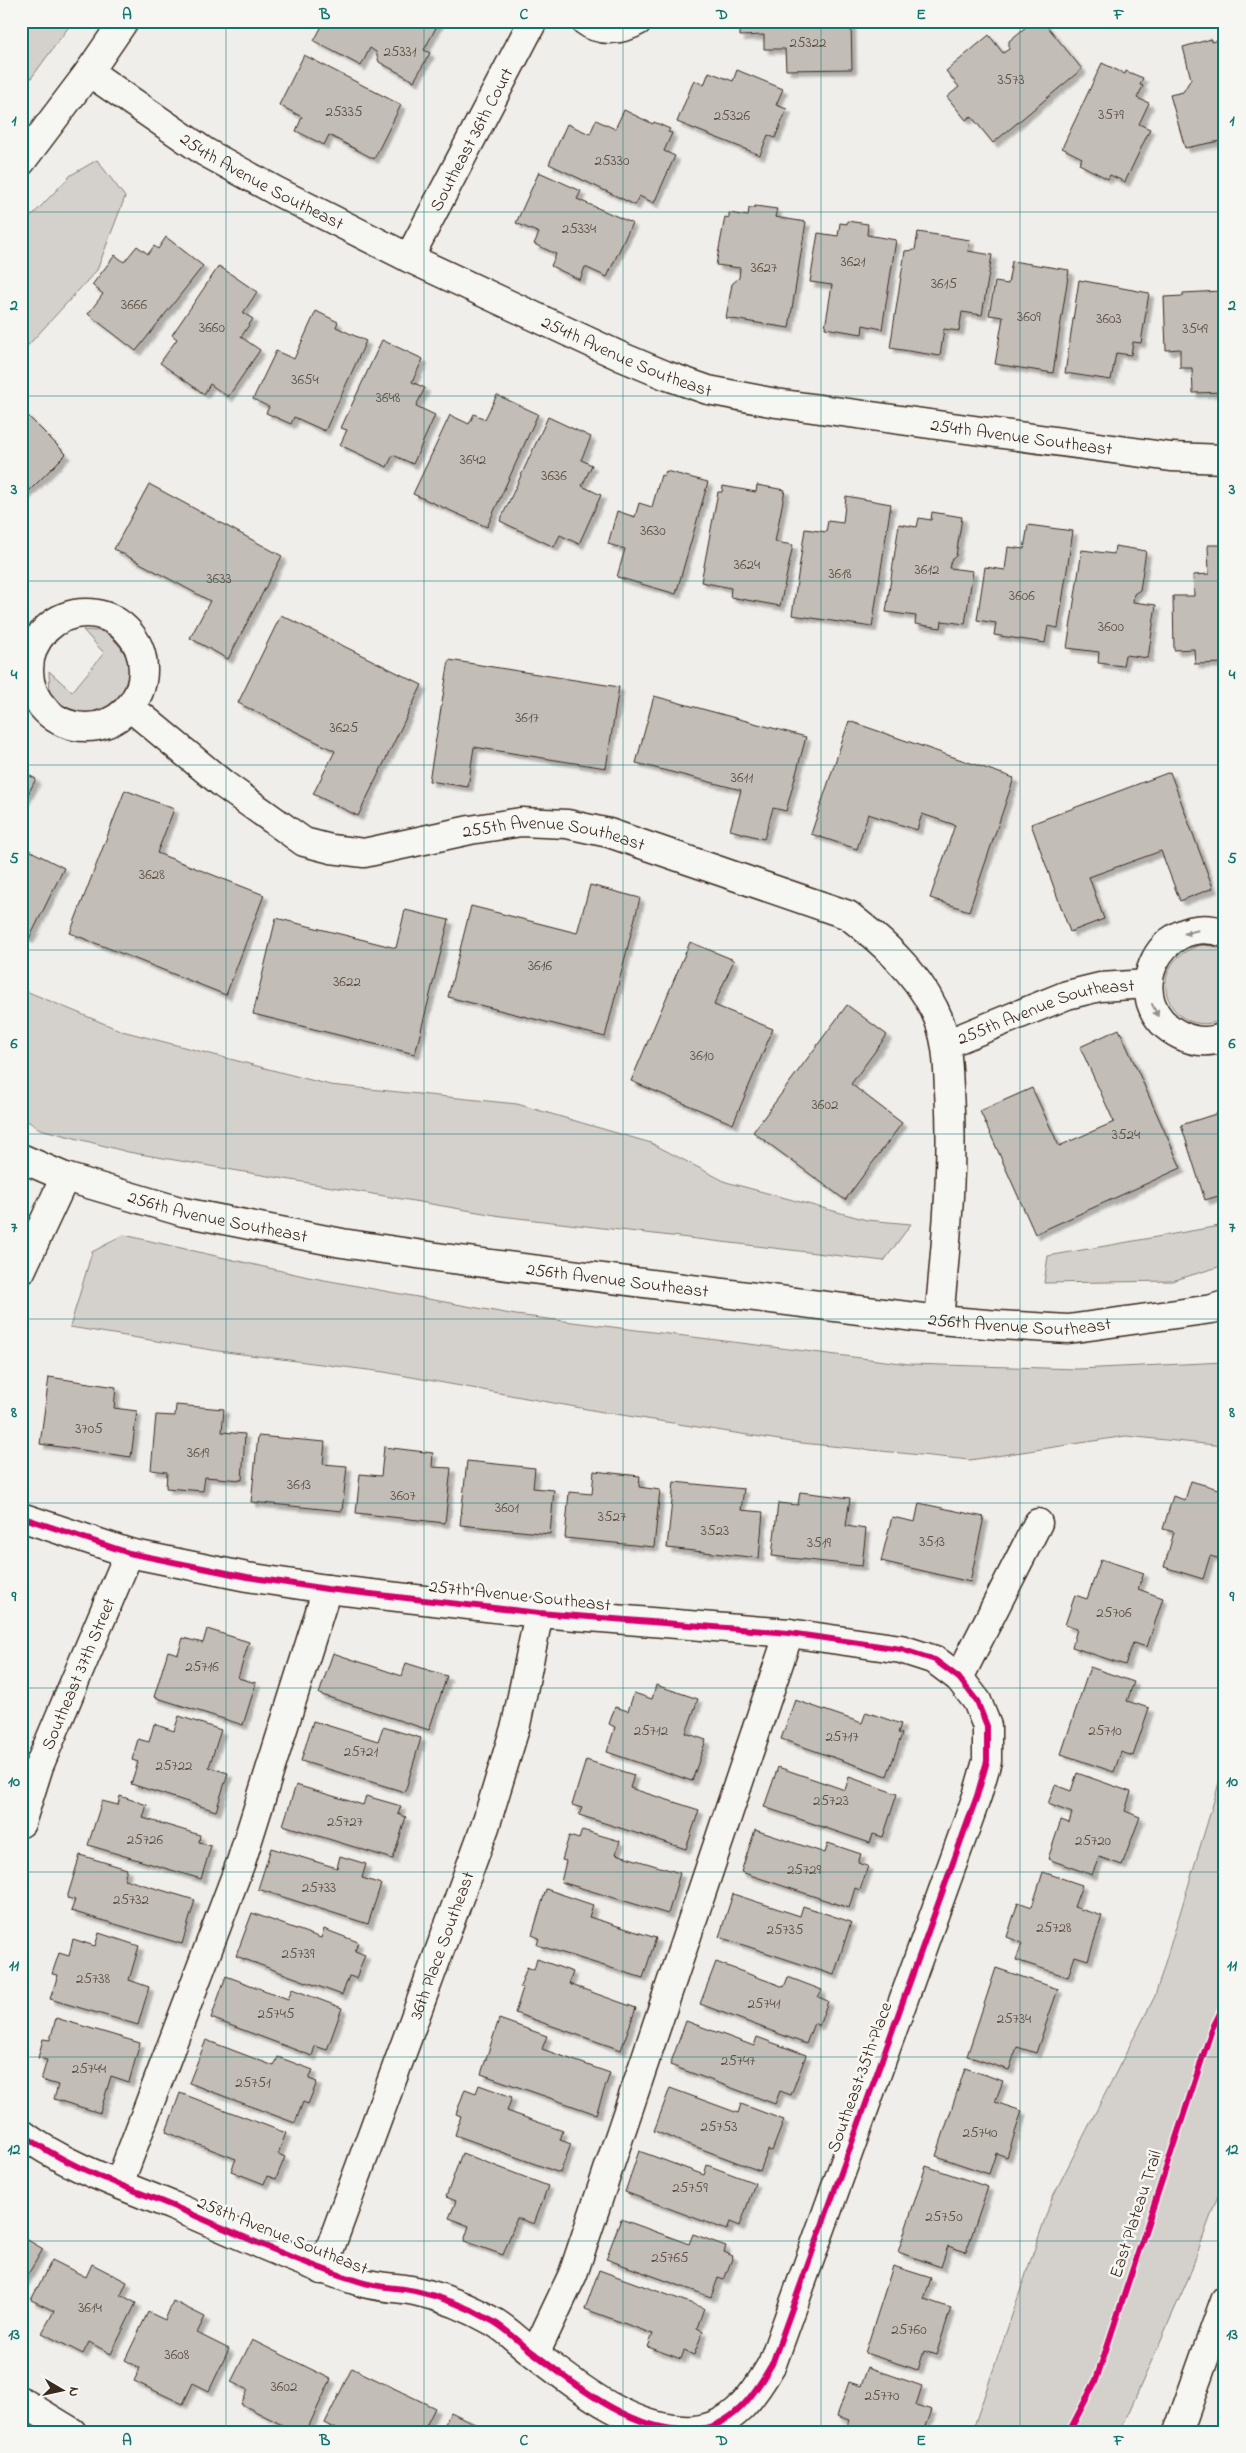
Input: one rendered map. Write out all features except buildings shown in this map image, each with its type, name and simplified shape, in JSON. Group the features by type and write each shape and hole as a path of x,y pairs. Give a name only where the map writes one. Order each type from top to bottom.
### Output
{"street":[{"path":"21,162 90,72 124,21"},
{"name":"Southeast 36th Court","path":"410,258 533,21"},
{"path":"586,21 604,29 621,29 638,21"},
{"name":"254th Avenue Southeast","path":"90,72 205,152 276,191 410,258 622,357 708,390 776,403 1171,457 1225,459"},
{"path":"77,612 97,613 116,620 131,633 140,651 144,670 140,690 130,707 116,719 99,726 81,728 63,723 48,714 36,699 30,682 28,664 33,647 43,631 58,619 77,612"},
{"name":"255th Avenue Southeast","path":"130,707 223,784 304,842 331,849 364,853 470,830 513,823 567,824 609,833 848,915 881,942 923,988 935,1010 946,1044 952,1135 947,1234 939,1320"},
{"name":"255th Avenue Southeast","path":"1225,933 1214,929 1195,930 1177,936 1162,948 1152,964 1148,984 1150,1001 1158,1018 1171,1031 1187,1039 1205,1042 1225,1038"},
{"name":"255th Avenue Southeast","path":"946,1044 1067,995 1100,987 1148,984"},
{"name":"256th Avenue Southeast","path":"21,1158 66,1177 182,1212 342,1243 444,1258 939,1320 1068,1329 1160,1318 1225,1305"},
{"path":"21,1271 66,1177"},
{"name":"257th Avenue Southeast","path":"21,1517 129,1553 247,1577 327,1589 539,1613 789,1633 901,1649 935,1660 959,1678 977,1700 987,1726"},
{"path":"959,1678 1038,1523"},
{"name":"Southeast 37th Street","path":"21,1823 38,1766 129,1553"},
{"path":"119,2184 241,1862 327,1589"},
{"name":"36th Place Southeast","path":"322,2270 485,1827 516,1725 539,1613"},
{"path":"535,2354 573,2274 789,1633"},
{"name":"Southeast 35th Place","path":"724,2422 753,2397 772,2364 977,1796 987,1761 987,1726"},
{"name":"258th Avenue Southeast","path":"21,2133 36,2144 119,2184 322,2270 377,2287 414,2290 459,2304 497,2324 594,2396 637,2419 668,2427 694,2430 724,2422"},
{"path":"1178,2432 1225,2300"},
{"path":"21,2401 72,2432"}],"shaded area":[{"path":"21,21 73,21 21,92"},
{"path":"97,160 125,197 97,270 21,353 21,227 71,175"},
{"path":"83,630 101,631 108,634 126,656 129,673 126,688 117,701 104,710 88,713 69,709 50,697 49,671 72,692 104,653"},
{"path":"1202,945 1214,946 1225,951 1225,1019 1205,1024 1188,1020 1175,1011 1168,997 1166,982 1170,967 1182,954"},
{"path":"21,989 122,1031 330,1085 517,1104 651,1143 726,1182 867,1220 911,1224 884,1261 501,1216 128,1152 40,1129 21,1117"},
{"path":"1225,1225 1225,1265 1172,1281 1044,1283 1048,1256"},
{"path":"124,1235 308,1277 516,1315 909,1364 1078,1369 1225,1362 1225,1446 1126,1436 970,1460 792,1442 603,1412 384,1372 218,1351 70,1327 92,1252"},
{"path":"1225,1758 1225,2176 1188,2279 1120,2432 972,2432 1052,2198 1155,1996 1216,1794"}],"cycle path":[{"path":"21,1517 129,1553 247,1577 327,1589 539,1613 789,1633 901,1649 935,1660 959,1678 977,1701 987,1726 987,1761 977,1796 772,2364 750,2398 741,2408 720,2423 708,2428 694,2430 672,2429 650,2424 629,2416 589,2394 510,2333 475,2312 425,2293 361,2282 290,2256 75,2165 56,2156 21,2133"},
{"name":"East Plateau Trail","path":"1069,2432 1096,2380 1212,2029 1225,2003"}]}
